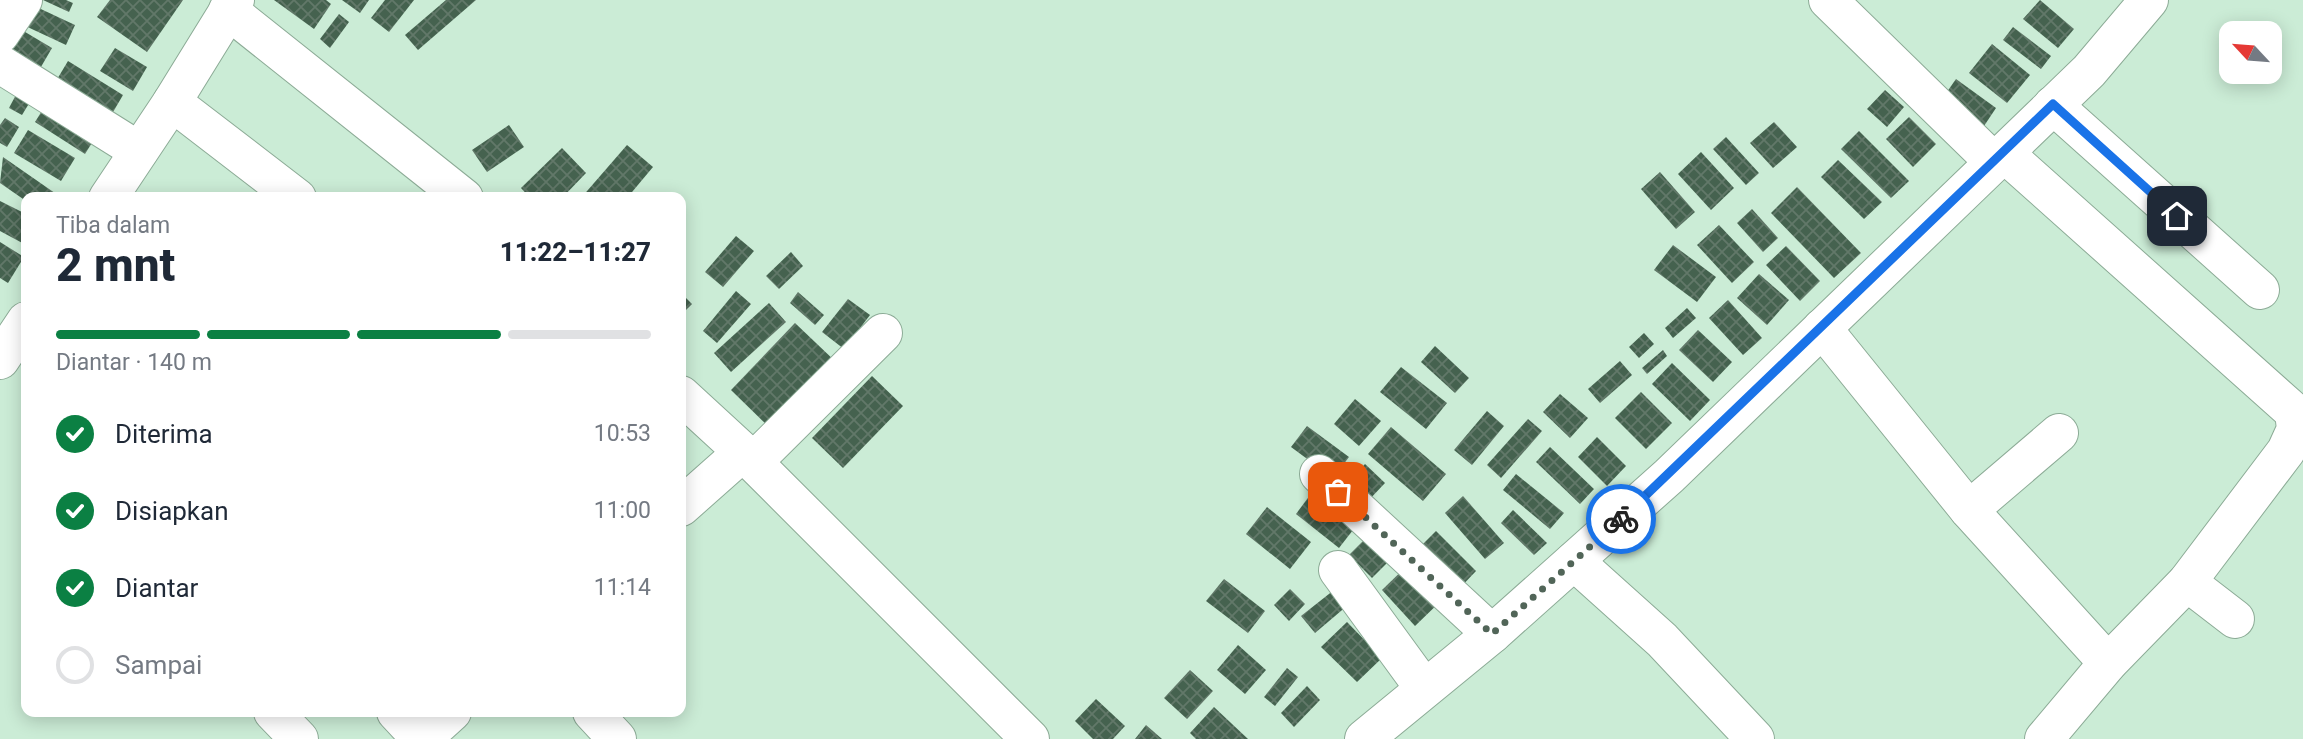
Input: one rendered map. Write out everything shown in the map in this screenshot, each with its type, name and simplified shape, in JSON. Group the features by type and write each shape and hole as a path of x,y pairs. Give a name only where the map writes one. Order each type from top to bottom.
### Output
{"street":[{"path":"0,34 23,0"},
{"path":"1828,0 1999,157 2294,412 2296,429 2286,451 2187,582 2108,663 2044,739"},
{"path":"1364,739 1492,634 1669,476 2089,71 2149,0"},
{"path":"112,192 172,102 231,5 455,192"},
{"path":"0,64 139,151"},
{"path":"172,102 289,192"},
{"path":"2053,104 2260,290"},
{"path":"0,360 21,328"},
{"path":"1822,328 1969,510 2108,663"},
{"path":"686,503 748,457 883,333"},
{"path":"686,400 748,457 1030,739"},
{"path":"1969,510 2059,433"},
{"path":"1318,474 1492,634"},
{"path":"1574,561 1662,640 1735,731"},
{"path":"1339,570 1424,688"},
{"path":"2187,582 2235,619"},
{"path":"278,717 299,739"},
{"path":"401,717 422,739 446,717"},
{"path":"597,717 617,739"}],"building":[{"path":"43,0 66,0 73,3 69,12"},
{"path":"110,0 183,0 147,52 97,17"},
{"path":"274,0 326,0 331,4 314,29"},
{"path":"342,0 369,0 360,13"},
{"path":"385,0 414,0 389,32 371,18"},
{"path":"446,0 476,0 418,50 405,35"},
{"path":"2040,0 2074,29 2058,48 2023,19"},
{"path":"28,3 75,25 66,45 19,23"},
{"path":"339,14 349,22 330,48 320,39"},
{"path":"10,23 52,48 38,72 0,49"},
{"path":"2013,27 2051,56 2041,69 2003,40"},
{"path":"1992,44 2030,75 2007,103 1969,73"},
{"path":"115,48 147,67 133,91 100,71"},
{"path":"68,61 123,95 109,119 53,86"},
{"path":"1956,79 1996,108 1982,129 1942,99"},
{"path":"19,89 33,97 22,115 9,108"},
{"path":"1885,90 1904,107 1887,127 1867,109"},
{"path":"45,106 95,138 85,154 35,122"},
{"path":"1909,117 1936,144 1913,167 1886,139"},
{"path":"5,118 19,127 7,147 0,143 0,125"},
{"path":"1774,122 1797,147 1773,168 1750,143"},
{"path":"509,125 524,147 487,172 472,150"},
{"path":"28,130 75,158 61,181 14,153"},
{"path":"1859,131 1909,181 1891,198 1841,149"},
{"path":"1726,137 1759,173 1746,185 1713,149"},
{"path":"627,145 653,167 632,192 586,192"},
{"path":"562,148 586,173 568,192 525,192 521,188"},
{"path":"1701,152 1734,188 1711,210 1678,174"},
{"path":"3,157 53,192 21,192 21,198 0,183"},
{"path":"1838,160 1882,202 1864,219 1821,177"},
{"path":"1660,172 1695,212 1676,229 1641,189"},
{"path":"1797,187 1861,253 1834,278 1771,213"},
{"path":"0,201 21,212 21,242 0,231"},
{"path":"1752,209 1778,238 1763,252 1737,223"},
{"path":"1719,225 1754,262 1732,283 1697,245"},
{"path":"736,236 754,251 723,287 705,272"},
{"path":"0,242 21,255 21,262 8,283 0,278"},
{"path":"1673,245 1716,277 1697,302 1654,270"},
{"path":"1786,246 1820,281 1800,301 1766,265"},
{"path":"791,252 803,266 779,289 766,276"},
{"path":"1759,274 1789,300 1767,325 1737,298"},
{"path":"736,291 751,304 717,343 703,331"},
{"path":"798,292 824,315 815,325 790,303"},
{"path":"686,298 692,304 686,310"},
{"path":"848,299 870,315 844,349 822,332"},
{"path":"1728,300 1762,338 1743,355 1709,318"},
{"path":"769,303 786,322 731,372 714,353"},
{"path":"1687,308 1696,318 1673,338 1665,328"},
{"path":"795,323 837,363 772,430 731,390"},
{"path":"1698,330 1732,362 1713,382 1679,350"},
{"path":"1644,333 1654,344 1639,358 1629,347"},
{"path":"1435,346 1469,378 1455,393 1421,362"},
{"path":"1663,350 1667,356 1647,374 1642,368"},
{"path":"1620,361 1632,375 1600,403 1588,389"},
{"path":"1672,363 1710,400 1690,421 1652,384"},
{"path":"1401,367 1447,403 1426,429 1380,392"},
{"path":"872,376 903,406 843,468 812,438"},
{"path":"1641,392 1672,423 1646,449 1615,418"},
{"path":"1560,394 1588,418 1570,438 1543,412"},
{"path":"1355,399 1381,421 1359,446 1334,424"},
{"path":"1487,411 1504,426 1472,465 1454,450"},
{"path":"1528,419 1542,431 1501,478 1487,465"},
{"path":"1307,426 1349,457 1333,478 1291,447"},
{"path":"1391,427 1446,474 1423,501 1368,454"},
{"path":"1597,437 1626,466 1607,486 1578,457"},
{"path":"1550,447 1594,489 1580,504 1536,462"},
{"path":"1365,464 1385,483 1367,502 1347,484"},
{"path":"1516,474 1564,513 1550,529 1503,490"},
{"path":"1316,487 1360,521 1339,548 1296,514"},
{"path":"1463,496 1504,543 1485,559 1445,513"},
{"path":"1267,507 1311,542 1290,569 1246,534"},
{"path":"1513,510 1547,543 1534,555 1501,523"},
{"path":"1373,531 1396,554 1372,578 1349,555"},
{"path":"1436,531 1476,571 1458,590 1417,550"},
{"path":"1412,561 1445,597 1415,626 1382,590"},
{"path":"1224,579 1265,611 1248,633 1206,601"},
{"path":"1290,589 1305,604 1289,621 1274,605"},
{"path":"1334,590 1348,605 1315,633 1301,616"},
{"path":"1347,622 1382,658 1357,682 1321,647"},
{"path":"1238,645 1266,670 1245,694 1217,670"},
{"path":"1287,668 1298,677 1275,706 1264,697"},
{"path":"1190,670 1213,691 1187,719 1164,698"},
{"path":"1307,686 1320,700 1294,727 1281,713"},
{"path":"1096,699 1125,726 1113,739 1093,739 1075,721"},
{"path":"1214,707 1248,739 1196,739 1190,733"},
{"path":"1146,725 1162,739 1135,739"}],"way so far":[{"path":"1338,492 1492,634 1621,519"}],"route":[{"path":"1621,519 1669,476 2053,104 2177,216"}]}
